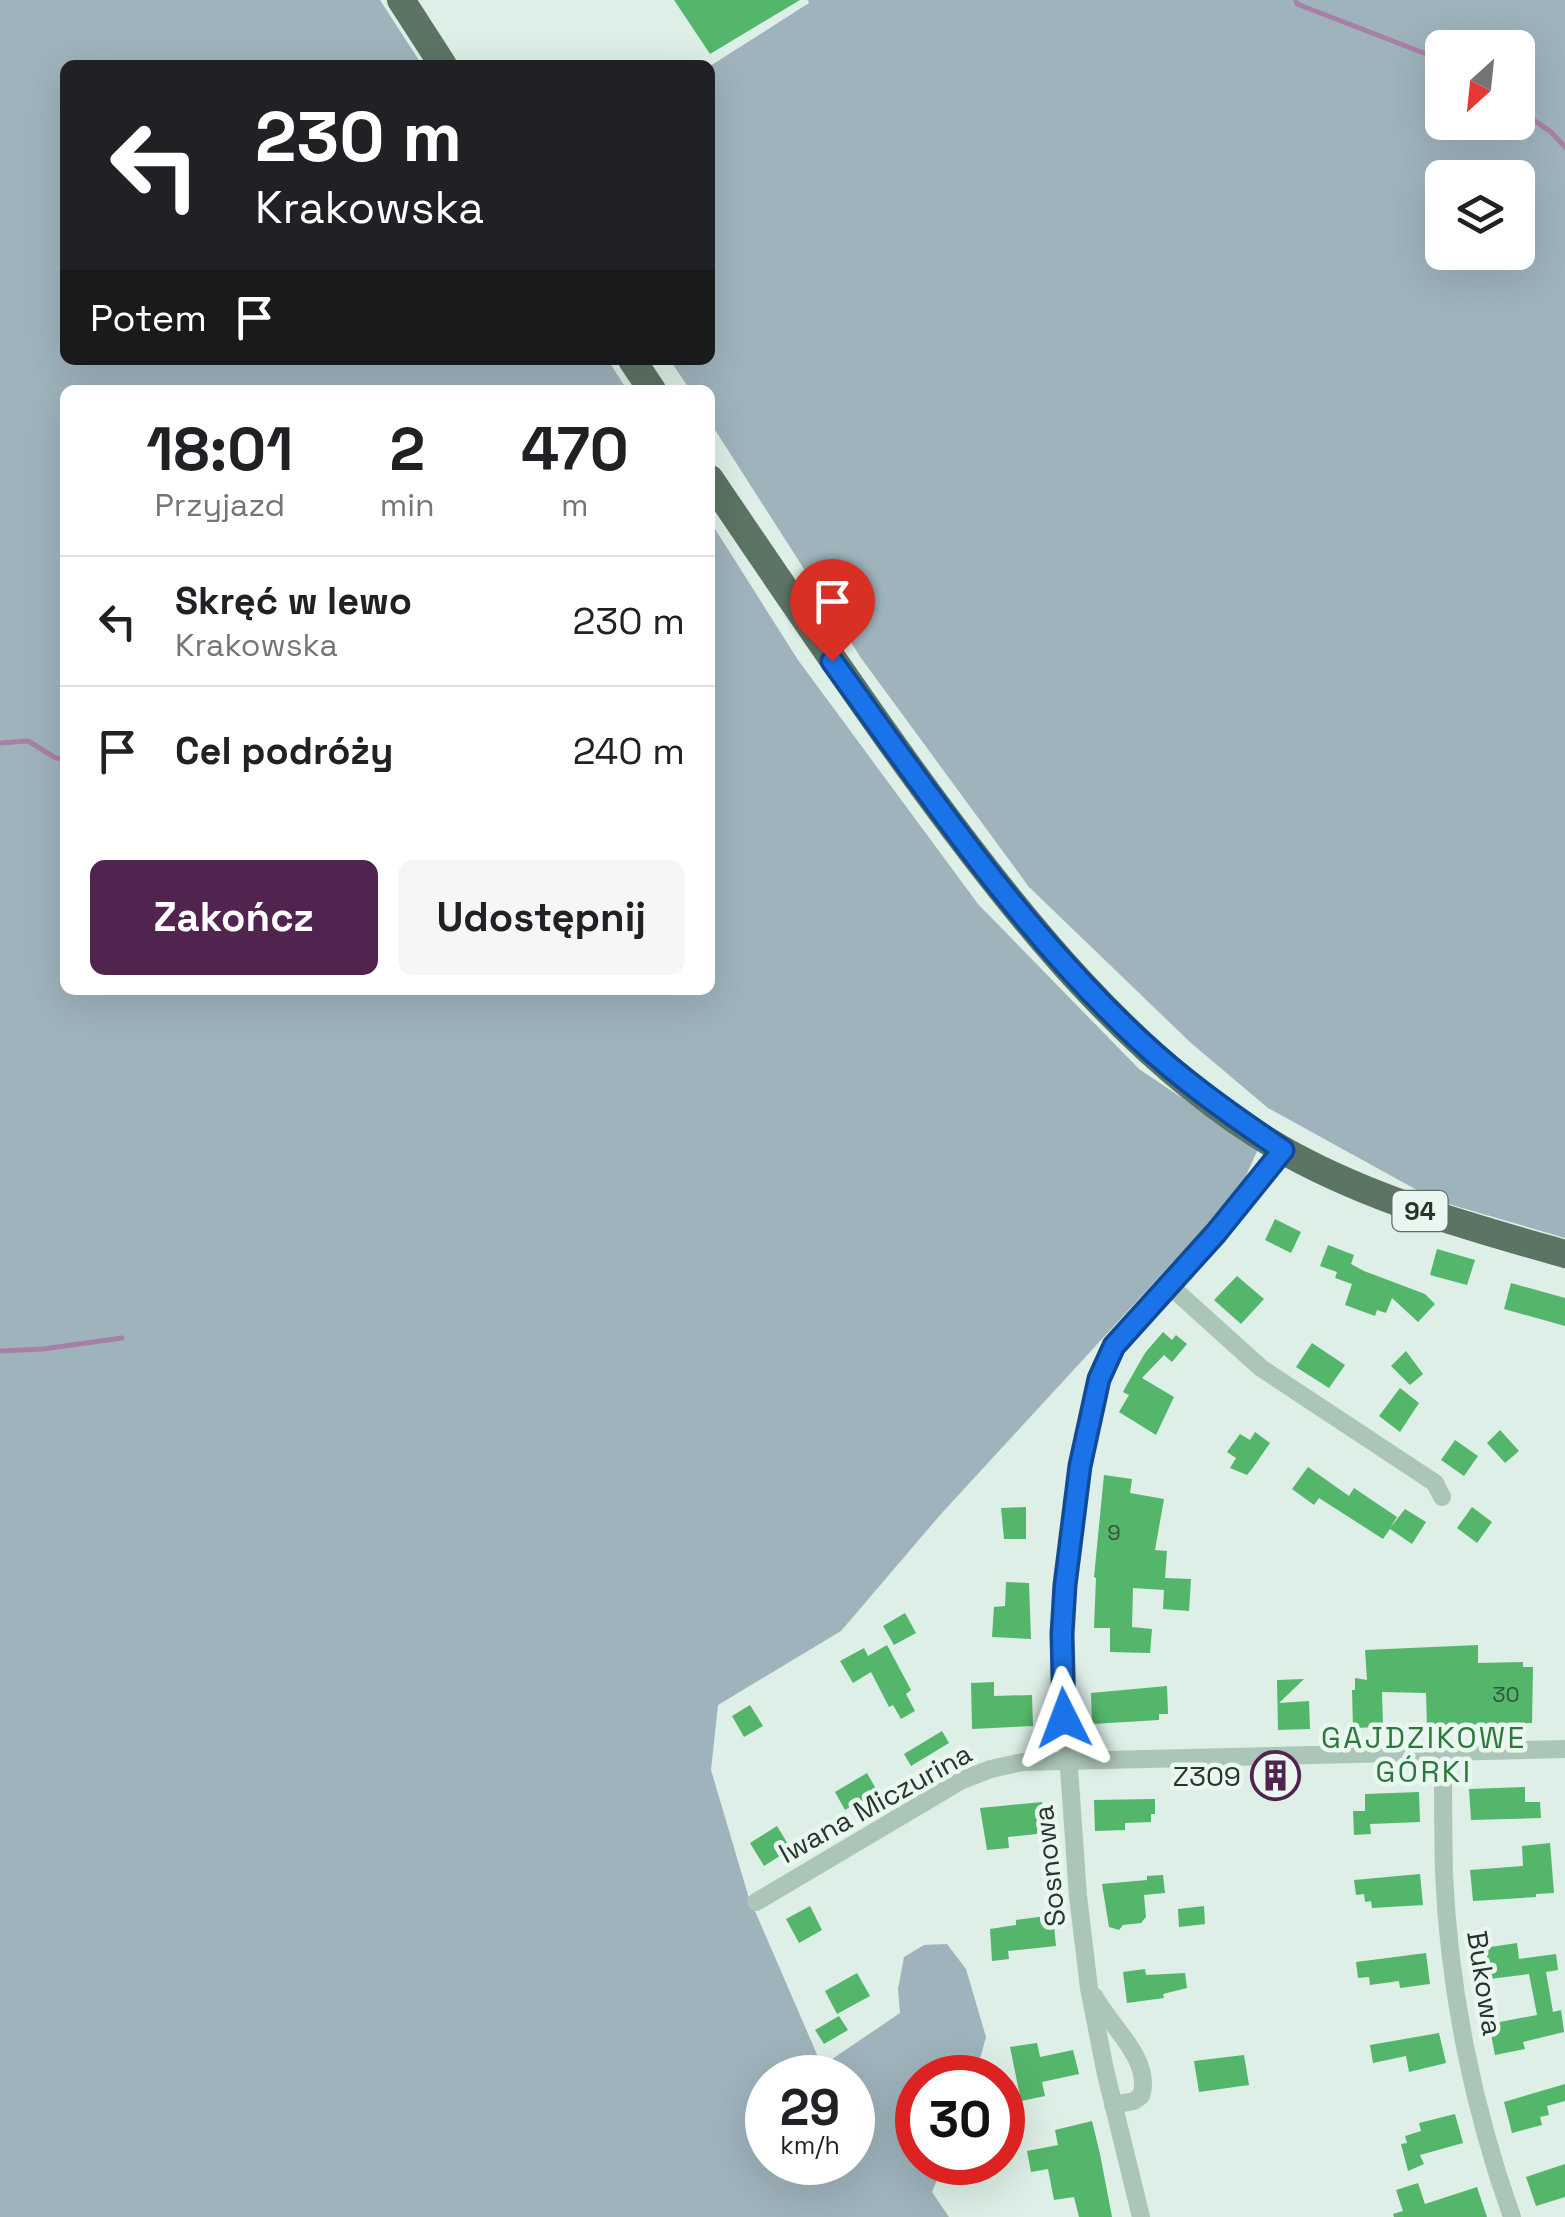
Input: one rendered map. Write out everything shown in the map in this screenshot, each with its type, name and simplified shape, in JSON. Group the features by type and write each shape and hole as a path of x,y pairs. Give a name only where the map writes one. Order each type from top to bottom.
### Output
{"main road":[{"path":"401,0 440,60"},
{"name":"94","path":"715,486 832,661 953,829 1045,942 1138,1040 1187,1082 1283,1150 1356,1187 1565,1254"}],"street":[{"name":"Sosnowa","path":"1141,2217 1090,1988 1066,1760 1062,1668 1065,1585 1080,1466 1099,1379 1114,1346 1216,1233 1283,1150"},
{"path":"1169,1285 1262,1368 1434,1483 1442,1497"},
{"name":"Iwana Miczurina","path":"756,1902 962,1780 990,1768 1066,1760 1565,1749"},
{"name":"Bukowa","path":"1443,1751 1444,1874 1455,1973 1485,2133 1512,2217"},
{"name":"Sosnowa","path":"1090,1988 1132,2053 1143,2081 1141,2096 1113,2105"}],"shaded area":[{"path":"0,0 380,0 419,60 60,60 60,365 611,365 624,385 60,385 60,995 715,995 715,529 798,660 978,904 1139,1069 1258,1149 1240,1189 941,1514 841,1631 718,1705 711,1770 748,1895 817,2055 745,2055 745,2185 875,2185 875,2055 838,2055 900,2013 898,1989 904,1957 924,1945 947,1944 966,1969 986,2037 981,2055 895,2055 895,2185 935,2185 932,2192 949,2217 0,2217"},
{"path":"808,0 1565,0 1565,1238 1435,1200 1268,1108 1191,1043 1029,887 861,658 715,430 715,385 687,385 673,365 715,365 715,63 809,3"}],"building":[{"path":"674,0 800,0 710,54"},
{"path":"1275,1219 1301,1232 1291,1253 1265,1240"},
{"path":"1328,1245 1354,1255 1351,1264 1425,1294 1435,1304 1418,1322 1392,1298 1386,1313 1377,1310 1375,1316 1345,1305 1352,1284 1335,1278 1337,1272 1320,1266"},
{"path":"1437,1249 1475,1260 1467,1285 1430,1275"},
{"path":"1237,1276 1264,1299 1241,1324 1214,1300"},
{"path":"1511,1283 1565,1298 1565,1326 1504,1309"},
{"path":"1163,1332 1172,1340 1176,1335 1187,1344 1172,1362 1164,1355 1142,1378 1174,1397 1156,1435 1119,1412 1129,1395 1123,1392 1125,1388 1145,1353"},
{"path":"1312,1343 1345,1365 1329,1388 1296,1367"},
{"path":"1406,1351 1423,1374 1410,1385 1391,1366"},
{"path":"1400,1388 1419,1403 1400,1432 1379,1416"},
{"path":"1500,1430 1519,1451 1505,1463 1487,1443"},
{"path":"1255,1432 1270,1443 1252,1469 1247,1475 1230,1468 1236,1458 1227,1452 1240,1434 1250,1440"},
{"path":"1455,1440 1478,1456 1464,1476 1441,1460"},
{"path":"1308,1467 1349,1496 1354,1488 1397,1517 1390,1528 1405,1509 1426,1522 1412,1544 1390,1529 1383,1539 1319,1498 1314,1505 1292,1489"},
{"path":"1104,1475 1132,1479 1130,1493 1164,1499 1155,1550 1167,1551 1165,1578 1191,1579 1189,1611 1163,1609 1164,1590 1133,1588 1132,1627 1152,1629 1150,1653 1110,1652 1110,1628 1094,1628 1094,1577"},
{"path":"1026,1507 1026,1539 1004,1539 1001,1508"},
{"path":"1472,1507 1492,1522 1477,1543 1457,1528"},
{"path":"1006,1582 1029,1583 1031,1639 992,1637 994,1607 1005,1606"},
{"path":"905,1613 916,1633 894,1645 883,1626"},
{"path":"887,1645 911,1690 906,1694 915,1711 901,1719 893,1705 889,1707 871,1672 853,1683 840,1661 864,1648 868,1656"},
{"path":"1478,1645 1478,1663 1523,1662 1523,1667 1533,1667 1532,1723 1427,1726 1426,1693 1382,1692 1383,1727 1353,1728 1352,1690 1355,1678 1367,1680 1365,1650"},
{"path":"1304,1679 1279,1703 1309,1701 1310,1729 1278,1730 1277,1680"},
{"path":"994,1682 994,1696 1032,1695 1033,1726 972,1729 971,1683"},
{"path":"1167,1686 1168,1714 1159,1714 1159,1720 1092,1724 1091,1693"},
{"path":"750,1705 763,1726 744,1737 732,1716"},
{"path":"942,1731 949,1743 911,1766 904,1754"},
{"path":"867,1773 880,1796 853,1812 850,1807 845,1810 835,1792"},
{"path":"1525,1787 1525,1802 1540,1802 1541,1818 1471,1820 1469,1789"},
{"path":"1419,1792 1420,1822 1370,1824 1371,1834 1354,1835 1353,1811 1365,1811 1365,1794"},
{"path":"1155,1799 1151,1822 1125,1823 1125,1830 1095,1831 1094,1800"},
{"path":"1042,1802 1045,1833 1008,1837 1009,1848 987,1850 980,1808"},
{"path":"777,1826 791,1849 764,1866 750,1843"},
{"path":"1550,1843 1554,1893 1473,1901 1470,1870 1523,1866 1522,1846"},
{"path":"1420,1874 1423,1905 1372,1908 1371,1901 1365,1902 1364,1894 1356,1895 1354,1880"},
{"path":"1163,1875 1165,1893 1144,1895 1146,1917 1141,1923 1123,1925 1119,1930 1109,1927 1102,1884"},
{"path":"810,1906 822,1930 799,1943 786,1919"},
{"path":"1204,1906 1205,1924 1179,1927 1178,1909"},
{"path":"1053,1915 1056,1946 1008,1951 1009,1959 992,1961 990,1929 1016,1925 1016,1920"},
{"path":"1517,1943 1519,1959 1556,1954 1558,1970 1546,1972 1553,2012 1561,2010 1564,2032 1523,2042 1525,2049 1495,2055 1489,2024 1537,2015 1529,1974 1481,1980 1477,1949"},
{"path":"1426,1953 1430,1984 1400,1988 1399,1981 1370,1985 1369,1977 1358,1978 1356,1962"},
{"path":"1145,1969 1146,1975 1185,1973 1187,1988 1163,1994 1164,1998 1127,2003 1123,1972"},
{"path":"857,1973 870,1996 837,2014 825,1991"},
{"path":"839,2016 848,2030 824,2044 815,2030"},
{"path":"1439,2033 1446,2063 1409,2072 1406,2056 1373,2063 1370,2045"},
{"path":"1037,2043 1040,2057 1073,2050 1079,2074 1042,2082 1045,2096 1025,2100 1025,2055 1012,2055 1010,2047"},
{"path":"1244,2055 1249,2085 1199,2092 1194,2061"},
{"path":"1565,2084 1565,2101 1547,2106 1549,2115 1540,2117 1542,2125 1512,2133 1504,2102"},
{"path":"1455,2114 1463,2143 1420,2155 1424,2164 1408,2171 1401,2144 1407,2143 1405,2136 1421,2131 1419,2123"},
{"path":"1092,2121 1112,2217 1079,2217 1074,2197 1054,2200 1048,2169 1031,2172 1027,2151 1058,2145 1055,2130"},
{"path":"1565,2164 1565,2197 1536,2206 1526,2177"},
{"path":"1418,2183 1425,2204 1477,2187 1487,2217 1394,2217 1393,2214 1403,2211 1396,2190"}],"waterway":[{"path":"1296,0 1297,4 1425,53"},
{"path":"1535,121 1565,147"},
{"path":"0,743 28,741 60,758"},
{"path":"0,1351 122,1338"}],"place":[{"name":"Z309","path":"1276,1776"}],"district":[{"name":"GAJDZIKOWE GÓRKI","path":"1424,1754"}],"route":[{"path":"832,661 953,829 1088,990 1187,1082 1283,1150 1216,1233 1114,1346 1105,1362 1080,1466 1065,1585 1064,1718"}]}
